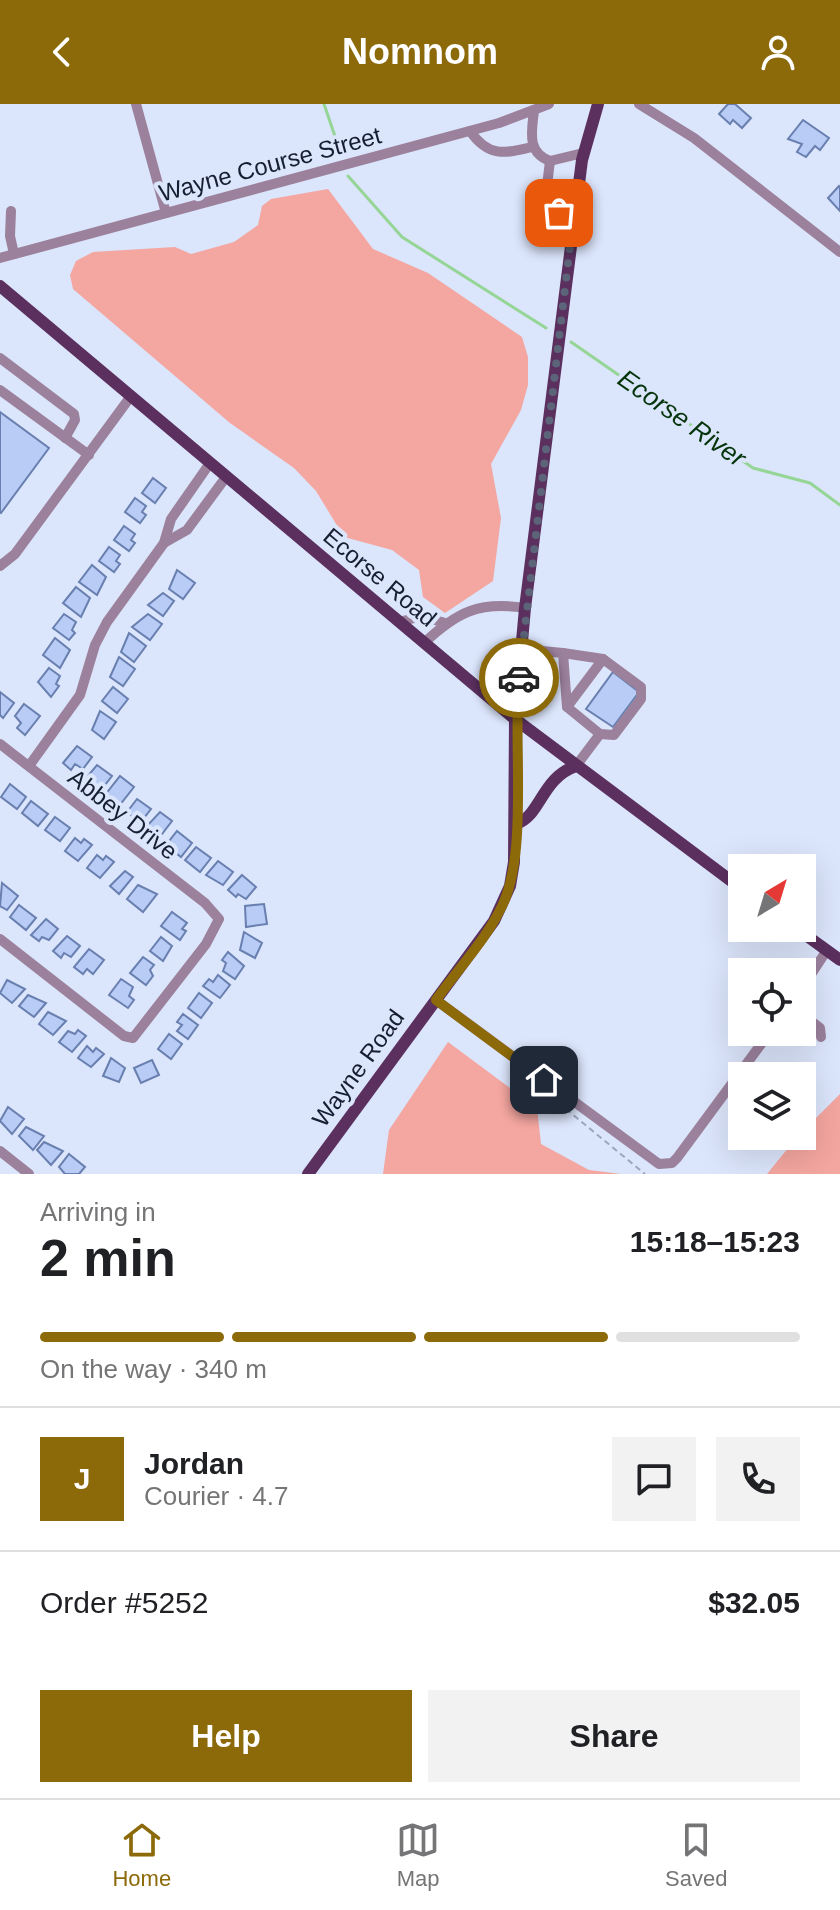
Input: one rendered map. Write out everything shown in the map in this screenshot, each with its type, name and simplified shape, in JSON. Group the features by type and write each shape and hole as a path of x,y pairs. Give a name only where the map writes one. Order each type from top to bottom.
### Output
{"main road":[{"name":"Wayne Road","path":"308,1174 503,904 512,875 516,824 515,719 525,608 573,221 583,153 598,104"},
{"name":"Ecorse Road","path":"0,286 515,719 728,879"},
{"path":"516,824 525,821 551,782 564,770 576,766"},
{"path":"816,942 840,960"}],"street":[{"path":"136,104 166,213"},
{"name":"Wayne Course Street","path":"0,258 470,131 549,104"},
{"path":"639,104 694,138 840,252"},
{"path":"532,147 534,110"},
{"path":"470,131 483,147 492,152 502,154 532,147"},
{"path":"532,147 550,161"},
{"path":"550,161 583,153"},
{"path":"550,161 545,202 573,221"},
{"path":"11,211 10,236 14,254"},
{"path":"0,358 74,414 75,420 65,438"},
{"path":"0,390 89,455"},
{"path":"0,566 15,554 131,396"},
{"path":"29,766 80,695 95,645 107,622 164,543 171,519 210,463"},
{"path":"164,543 187,530 226,477"},
{"path":"424,643 445,623 494,603 525,608"},
{"path":"399,622 422,616 445,623"},
{"path":"521,649 563,653 603,659 641,687 643,694 614,735 600,734 567,707 563,653"},
{"path":"567,707 603,659"},
{"path":"576,766 600,734"},
{"name":"Abbey Drive","path":"0,744 205,903 219,919 206,944 133,1038 124,1036 0,939"},
{"path":"816,967 827,950"},
{"path":"436,1000 653,1162 666,1165 677,1158 760,1046"},
{"path":"816,1025 820,1028 821,1037"},
{"path":"0,1151 29,1174"}],"path":[{"path":"565,1108 645,1174"}],"shaded area":[{"path":"328,189 373,249 428,273 522,337 528,357 528,385 521,410 491,464 501,518 493,581 445,613 423,597 419,570 392,550 344,537 316,491 294,468 230,423 73,289 70,275 76,261 93,252 175,247 191,254 234,242 258,225 262,206 271,199"},
{"path":"448,1042 537,1108 541,1144 589,1170 621,1174 383,1174 389,1130"},
{"path":"840,1094 840,1174 767,1174 786,1150 816,1150 816,1118"}],"building":[{"path":"728,104 735,104 751,118 742,128 733,120 730,124 719,114"},
{"path":"803,120 829,138 820,150 815,146 806,157 797,152 802,144 788,139"},
{"path":"840,187 840,211 828,198"},
{"path":"0,412 49,448 1,513 0,512"},
{"path":"153,478 166,488 155,503 142,493"},
{"path":"135,498 146,506 142,512 146,515 140,523 125,512"},
{"path":"124,526 135,534 131,540 135,543 129,551 114,540"},
{"path":"109,547 120,555 116,561 120,564 114,572 99,561"},
{"path":"92,565 106,577 97,595 79,582"},
{"path":"177,570 195,583 183,599 169,589"},
{"path":"76,587 90,598 81,617 63,603"},
{"path":"163,593 174,601 163,616 148,605"},
{"path":"64,614 76,622 72,630 75,633 69,640 53,628"},
{"path":"148,614 162,624 150,640 132,627"},
{"path":"129,633 146,646 134,662 121,652"},
{"path":"55,638 70,650 60,668 43,655"},
{"path":"119,657 135,669 123,686 110,677"},
{"path":"49,668 60,676 56,684 59,686 51,697 38,682"},
{"path":"613,672 639,692 613,727 586,709"},
{"path":"113,687 128,699 117,713 102,701"},
{"path":"0,692 14,703 3,718 0,715"},
{"path":"24,704 40,716 25,735 17,728 21,723 15,716"},
{"path":"100,711 116,722 104,739 92,730"},
{"path":"77,746 92,757 83,769 75,764 71,770 63,763"},
{"path":"97,765 112,776 101,790 86,778"},
{"path":"120,776 134,787 119,806 105,795"},
{"path":"10,784 26,797 17,809 1,797"},
{"path":"137,799 151,809 140,823 127,812"},
{"path":"31,801 48,814 38,826 22,813"},
{"path":"160,812 172,821 162,834 157,830 153,834 145,828"},
{"path":"55,817 70,828 60,841 45,830"},
{"path":"177,831 192,843 181,857 166,845"},
{"path":"75,838 81,843 84,839 92,845 78,861 65,851"},
{"path":"196,847 211,858 200,872 185,860"},
{"path":"97,855 103,860 106,856 114,862 100,878 87,868"},
{"path":"218,861 233,872 223,885 206,875"},
{"path":"125,871 133,877 119,894 110,886"},
{"path":"242,875 256,887 246,899 238,894 236,897 228,890"},
{"path":"2,883 18,896 7,910 0,906"},
{"path":"138,885 157,894 143,912 127,899"},
{"path":"264,904 267,924 246,927 245,906"},
{"path":"19,905 36,918 26,930 10,917"},
{"path":"172,912 187,923 180,940 161,926"},
{"path":"46,919 58,929 49,940 42,937 39,941 31,935"},
{"path":"244,932 262,943 255,958 240,950"},
{"path":"67,936 80,946 71,957 64,953 61,958 53,951"},
{"path":"161,937 172,946 163,961 150,951"},
{"path":"89,949 104,960 93,974 87,969 83,974 74,967"},
{"path":"228,952 244,966 235,979 223,971 226,963 222,960"},
{"path":"143,957 154,965 150,970 153,976 146,985 130,973"},
{"path":"218,975 230,985 220,998 203,986 209,979 213,982"},
{"path":"121,979 133,987 129,996 134,1000 128,1008 109,995"},
{"path":"7,980 25,989 12,1003 0,993"},
{"path":"199,993 212,1003 201,1018 188,1008"},
{"path":"28,995 46,1003 34,1017 19,1006"},
{"path":"48,1012 66,1021 53,1035 39,1024"},
{"path":"183,1014 198,1025 188,1039 177,1031 182,1025 177,1022"},
{"path":"78,1030 86,1036 72,1052 59,1042 68,1031 75,1034"},
{"path":"169,1034 182,1044 171,1059 158,1049"},
{"path":"87,1046 93,1052 96,1048 104,1054 91,1067 78,1058"},
{"path":"111,1058 125,1068 119,1082 103,1076"},
{"path":"152,1060 159,1075 141,1083 134,1068"},
{"path":"8,1107 24,1119 12,1134 0,1121"},
{"path":"26,1127 44,1136 33,1150 19,1136"},
{"path":"44,1142 63,1151 51,1165 37,1150"},
{"path":"69,1154 85,1167 79,1174 65,1174 59,1167"}],"waterway":[{"name":"Ecorse River","path":"324,104 340,151"},
{"name":"Ecorse River","path":"348,176 402,237 546,328"},
{"name":"Ecorse River","path":"571,342 753,468 810,483 840,505"}],"way so far":[{"path":"519,678 573,221 559,213"}],"route":[{"path":"519,678 515,719 516,843 510,886 494,921 436,1000 544,1080"}]}
